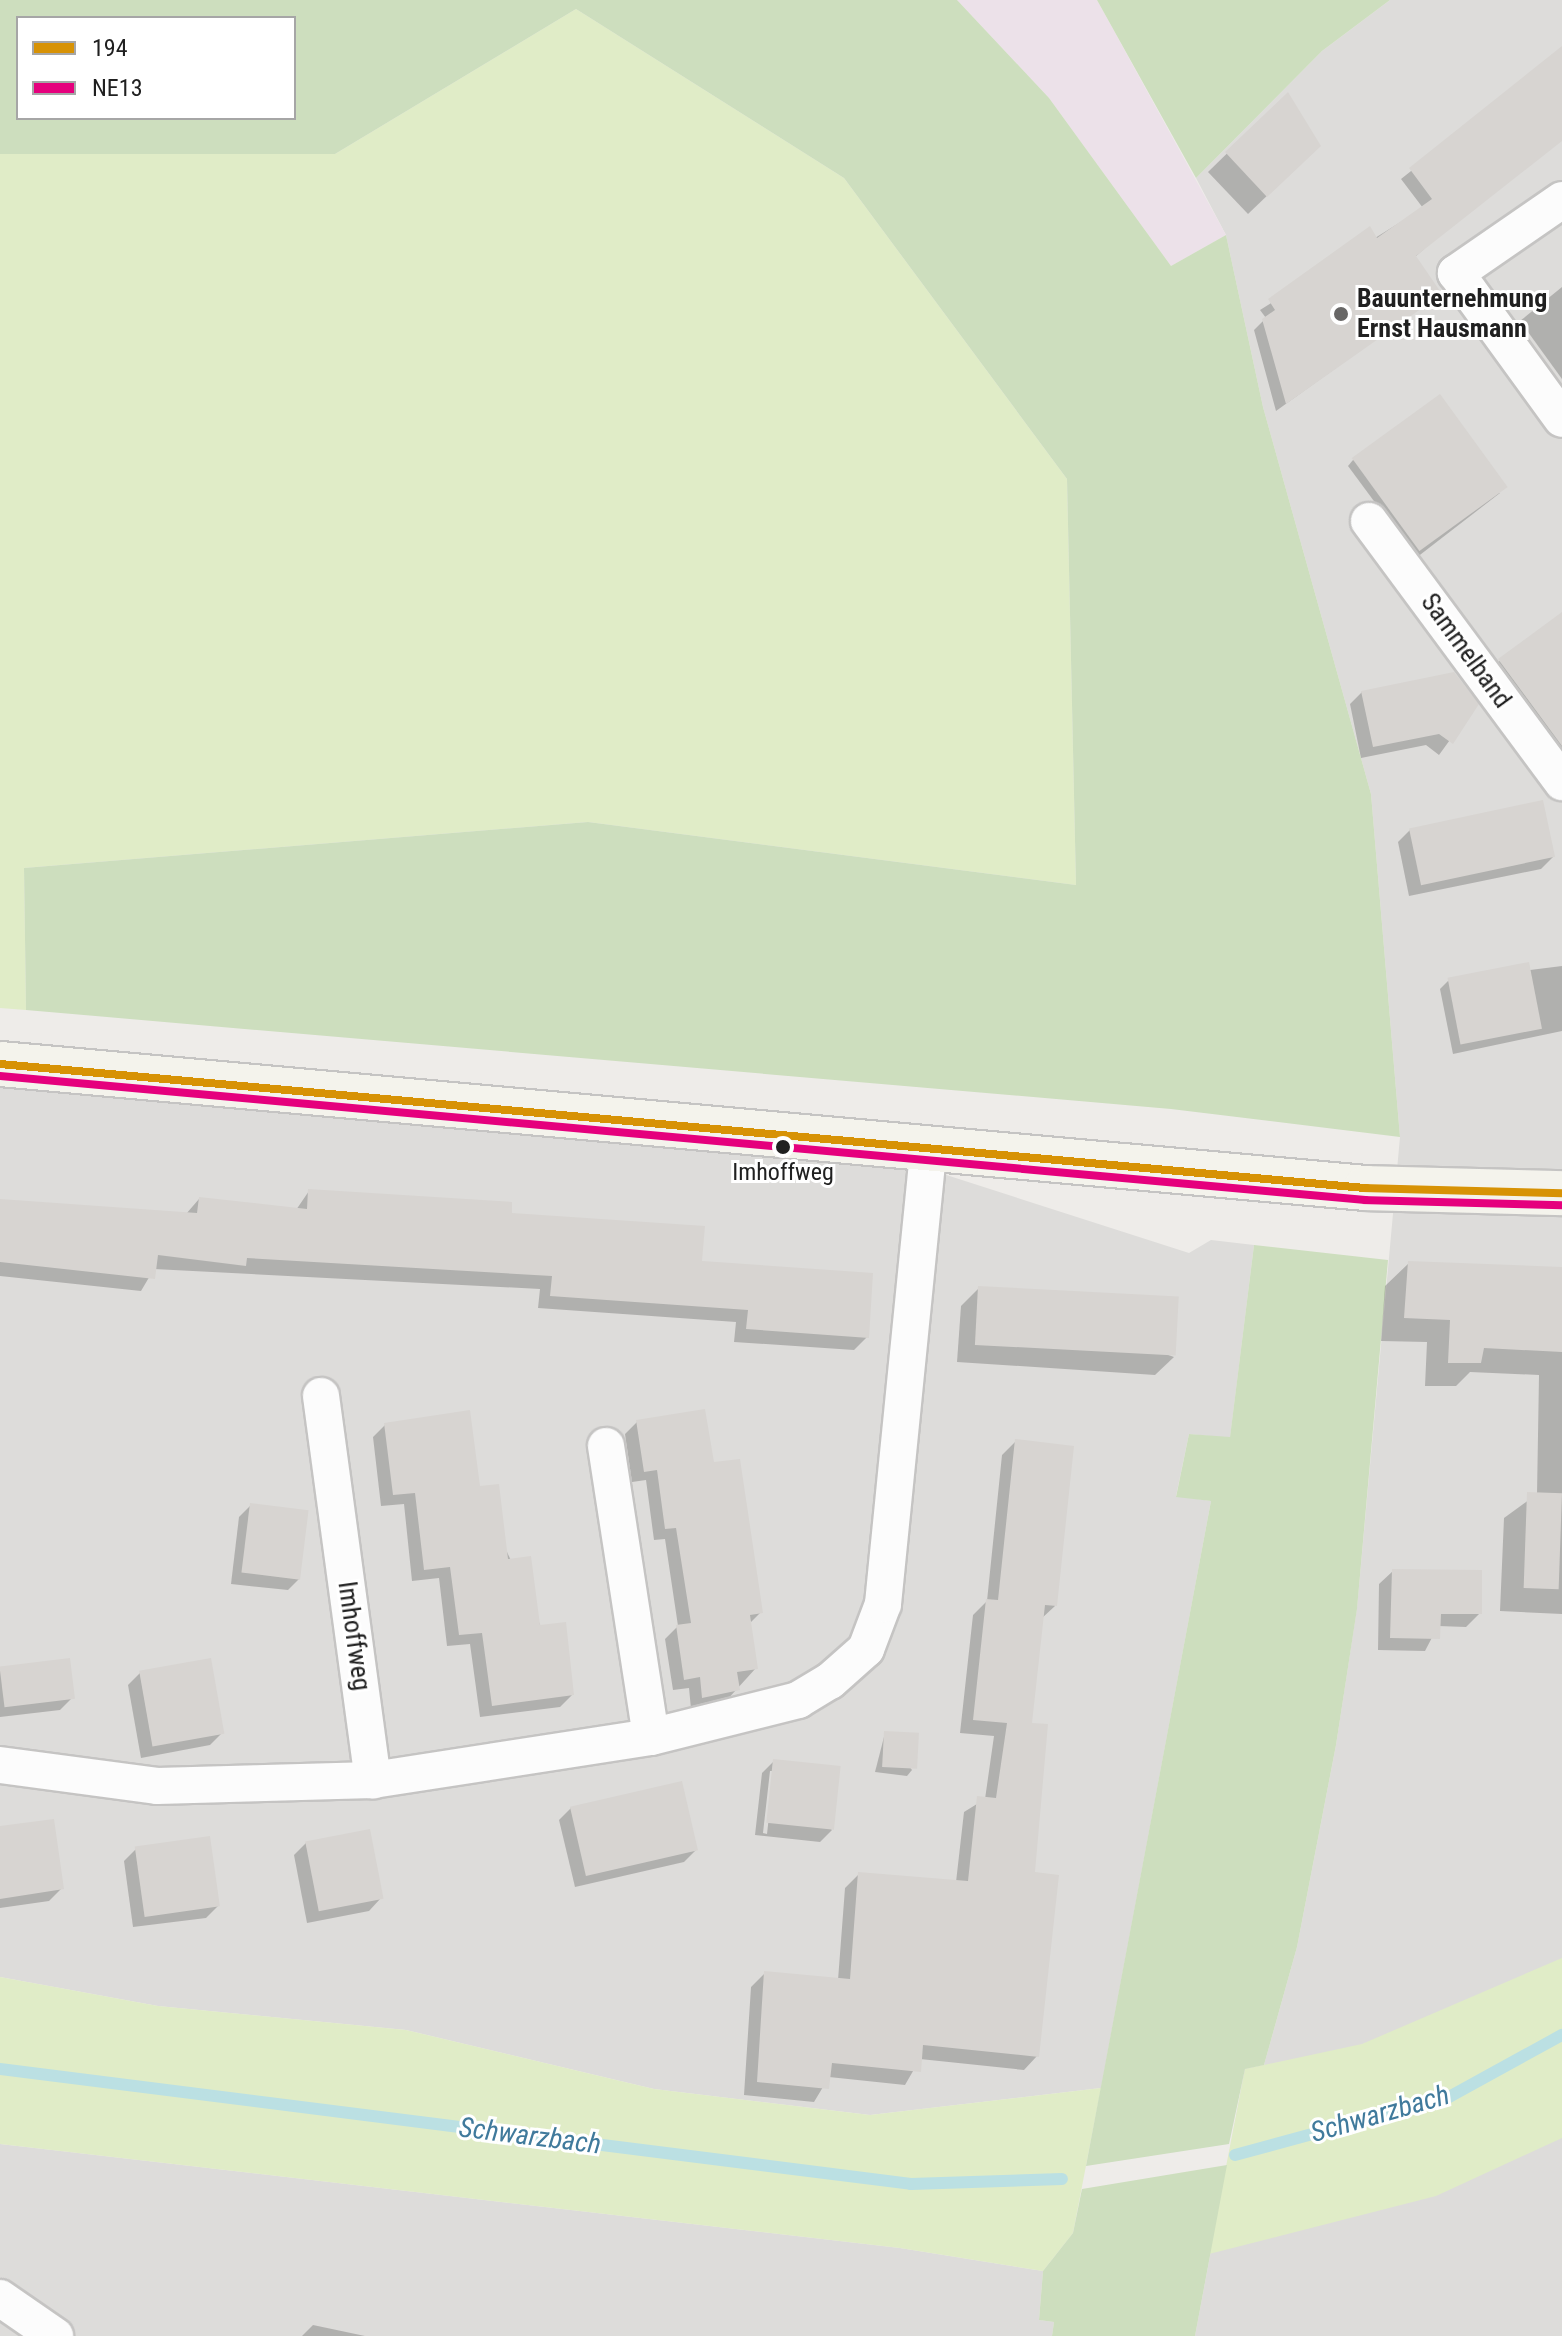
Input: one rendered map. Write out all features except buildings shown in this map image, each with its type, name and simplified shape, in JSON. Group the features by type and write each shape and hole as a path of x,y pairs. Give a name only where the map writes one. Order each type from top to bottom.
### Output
{"main road":[{"path":"0,1064 1377,1189 1562,1193"}],"street":[{"path":"1562,200 1456,273 1562,419"},
{"name":"Sammelband","path":"1369,521 1562,782"},
{"path":"0,1765 157,1786 373,1780 651,1737 798,1700 866,1649 883,1604 929,1147"},
{"name":"Imhoffweg","path":"321,1396 373,1780"},
{"path":"606,1446 651,1737"},
{"path":"0,2298 55,2336"}],"shaded area":[{"path":"957,0 1097,0 1226,235 1171,266 1049,98"},
{"path":"1390,0 1562,0 1562,2336 1195,2336 1245,2069 1264,2065 1297,1947 1336,1745 1357,1608 1400,1137 1371,794 1263,407 1226,235 1196,178 1322,51"},
{"path":"0,1073 937,1172 1189,1253 1211,1240 1254,1245 1230,1438 1189,1434 1176,1496 1211,1501 1101,2088 870,2115 654,2089 406,2030 158,2006 0,1977"},
{"path":"0,2144 900,2248 1043,2271 1039,2320 1054,2322 1052,2336 0,2336"}],"green space":[{"path":"0,0 957,0 1049,98 1171,266 1226,235 1263,407 1371,794 1400,1137 1171,1109 26,1010 24,868 588,822 1076,885 1067,479 844,178 576,9 335,154 0,154"},
{"path":"1097,0 1390,0 1322,51 1196,178"},
{"path":"576,9 844,178 1067,479 1076,885 588,822 24,868 26,1010 0,1008 0,154 335,154"},
{"path":"1254,1245 1388,1260 1357,1609 1336,1745 1297,1947 1264,2065 1245,2069 1229,2144 1086,2166 1211,1501 1176,1497 1189,1434 1230,1437"},
{"path":"1562,1958 1562,2138 1436,2196 1209,2254 1245,2069 1362,2044"},
{"path":"0,1977 158,2006 406,2030 654,2089 870,2115 1101,2088 1073,2233 1043,2271 900,2248 0,2144"},
{"path":"1227,2165 1195,2336 1052,2336 1054,2322 1039,2320 1043,2271 1073,2233 1082,2189"}],"waterway":[{"name":"Schwarzbach","path":"1235,2155 1449,2097 1562,2035"},
{"name":"Schwarzbach","path":"0,2069 911,2184 1062,2179"}],"transit line":[{"name":"194","path":"0,1064 1366,1188 1562,1193"},
{"name":"NE13","path":"0,1076 1365,1200 1562,1205"}],"place":[{"name":"Bauunternehmung Ernst Hausmann","path":"1341,314"},
{"name":"Imhoffweg","path":"783,1147"}]}
